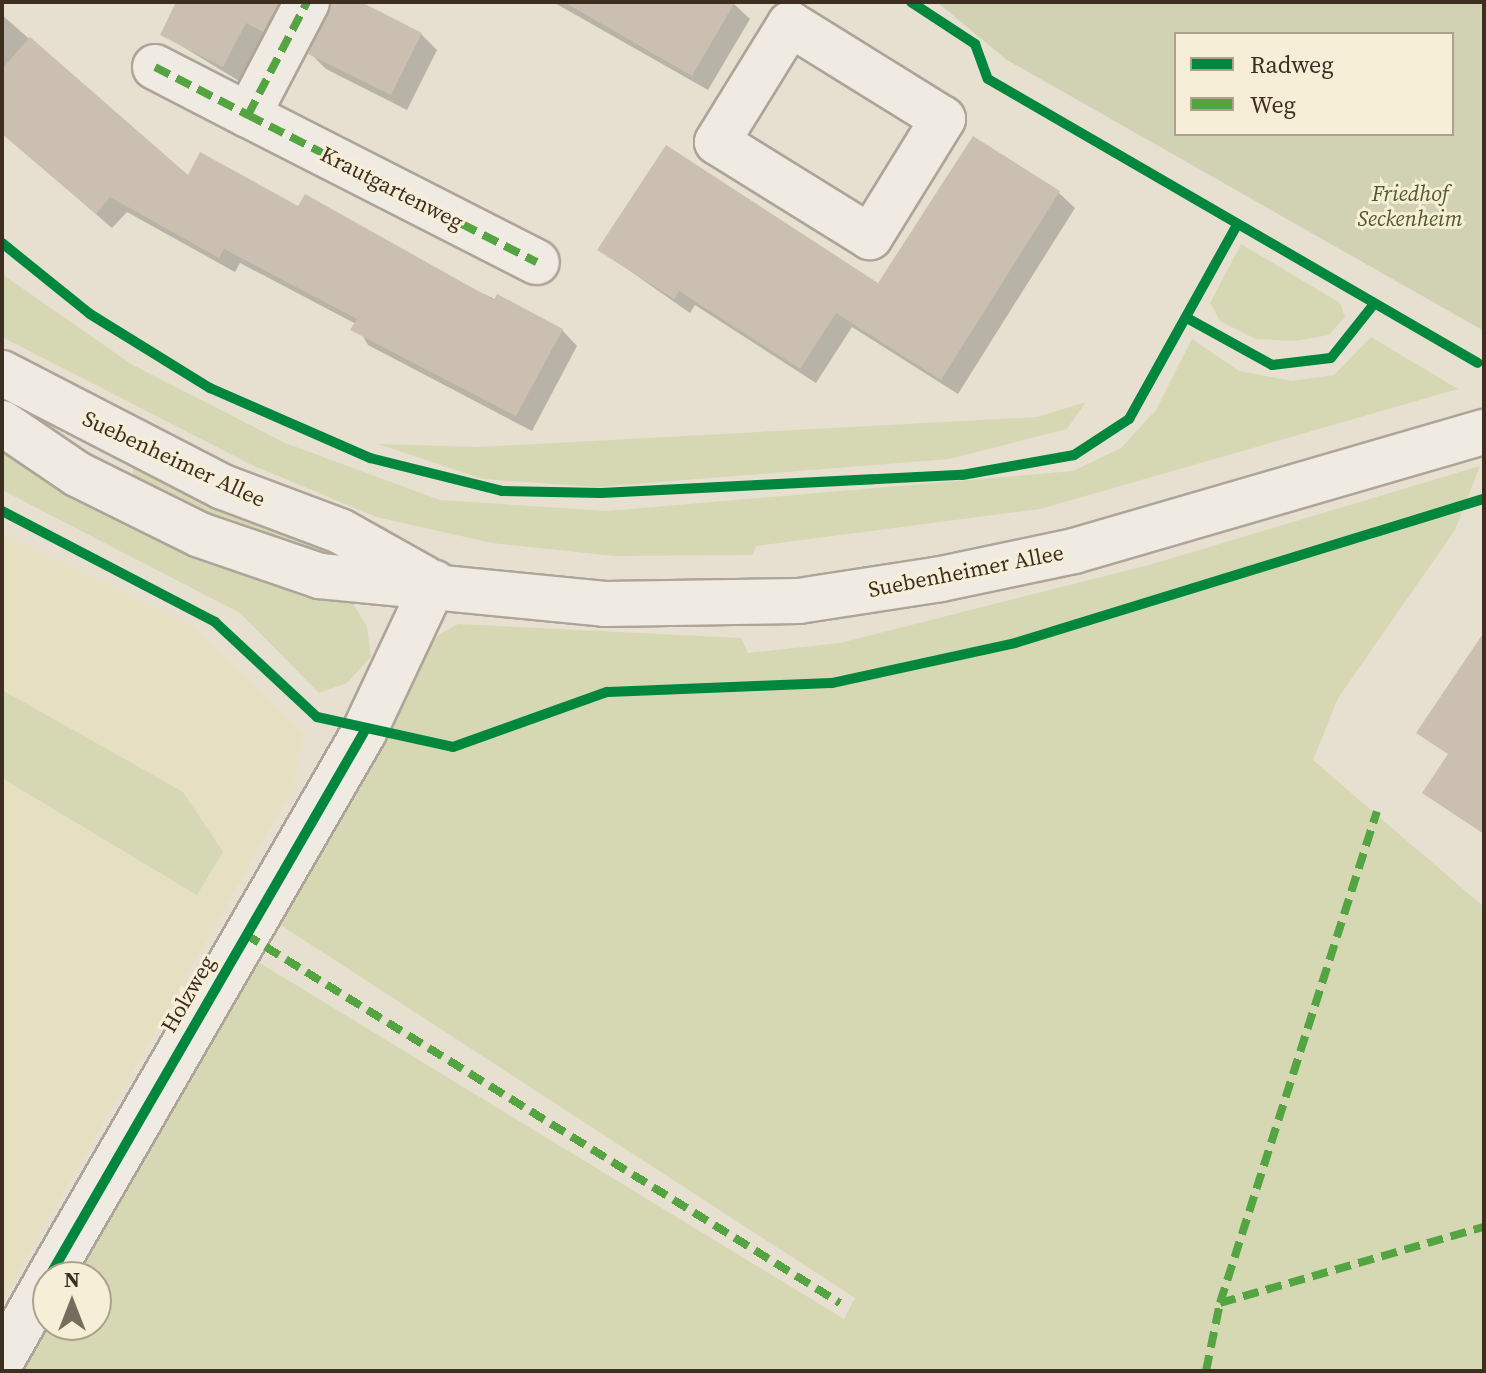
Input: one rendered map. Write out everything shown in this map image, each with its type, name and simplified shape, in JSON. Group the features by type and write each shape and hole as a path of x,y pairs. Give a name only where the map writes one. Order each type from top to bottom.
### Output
{"street":[{"path":"248,115 307,2"},
{"path":"792,13 943,119 870,237 717,142 792,13"},
{"name":"Krautgartenweg","path":"155,67 537,262"},
{"name":"Suebenheimer Allee","path":"2,373 209,481 340,531 434,583"},
{"name":"Suebenheimer Allee","path":"2,423 77,474 200,535 320,576 434,583 605,604 799,601 1074,551 1484,432"},
{"name":"Holzweg","path":"59,1261 364,732 434,583"},
{"name":"Holzweg","path":"2,1360 32,1308"}],"shaded area":[{"path":"2,534 192,625 304,734 293,788 2,1302"}],"green space":[{"name":"Friedhof Seckenheim","path":"937,2 1484,2 1484,331 1007,60"},
{"path":"1241,244 1340,303 1345,317 1329,335 1295,341 1256,339 1220,321 1210,303"},
{"path":"2,274 131,364 285,443 440,500 607,511 1073,471 1121,448 1156,410 1192,339 1239,371 1292,381 1334,375 1371,337 1458,389 1040,509 756,546 753,555 614,556 492,543 376,517 252,465 2,337"},
{"path":"1086,402 1067,429 949,459 597,487 483,479 378,444 478,447 1037,417"},
{"path":"2,438 347,593 367,627 371,657 347,683 319,693 240,613 2,490"},
{"path":"134,462 348,548 342,567 242,533 132,483"},
{"path":"1480,466 1455,530 1338,698 1313,760 1484,907 1484,1371 5,1371 32,1325 32,1341 112,1341 112,1261 70,1261 250,957 844,1319 855,1298 273,920 437,636 458,624 741,638 748,653 840,643 1149,565"},
{"path":"2,690 183,792 223,852 197,895 2,778"}],"building":[{"path":"176,2 279,2 263,32 246,23 223,67 160,35"},
{"path":"332,2 361,2 422,33 391,95 308,54"},
{"path":"564,2 735,2 692,76"},
{"path":"30,37 188,175 200,152 298,206 305,194 494,300 497,294 563,329 516,416 350,330 357,319 224,249 219,258 110,197 96,214 2,134 2,69"},
{"path":"973,136 1060,191 941,380 836,313 800,369 679,291 674,299 597,250 666,145 878,283"},
{"path":"1484,632 1484,834 1422,793 1448,754 1416,733"}],"marked path":[{"path":"155,67 248,115 307,2"},
{"path":"248,115 537,262"},
{"path":"1206,1371 1220,1303 1377,811"},
{"path":"245,934 840,1303"},
{"path":"1220,1303 1484,1227"}],"cycle path":[{"path":"911,2 975,44 988,79 1478,363"},
{"path":"2,243 90,314 210,388 370,458 502,491 601,493 962,475 1074,455 1129,419 1237,225"},
{"path":"1187,318 1272,365 1331,358 1374,304"},
{"path":"2,511 215,622 317,717 453,747 607,692 832,683 1015,643 1484,499"},
{"path":"58,1261 364,732"}]}
